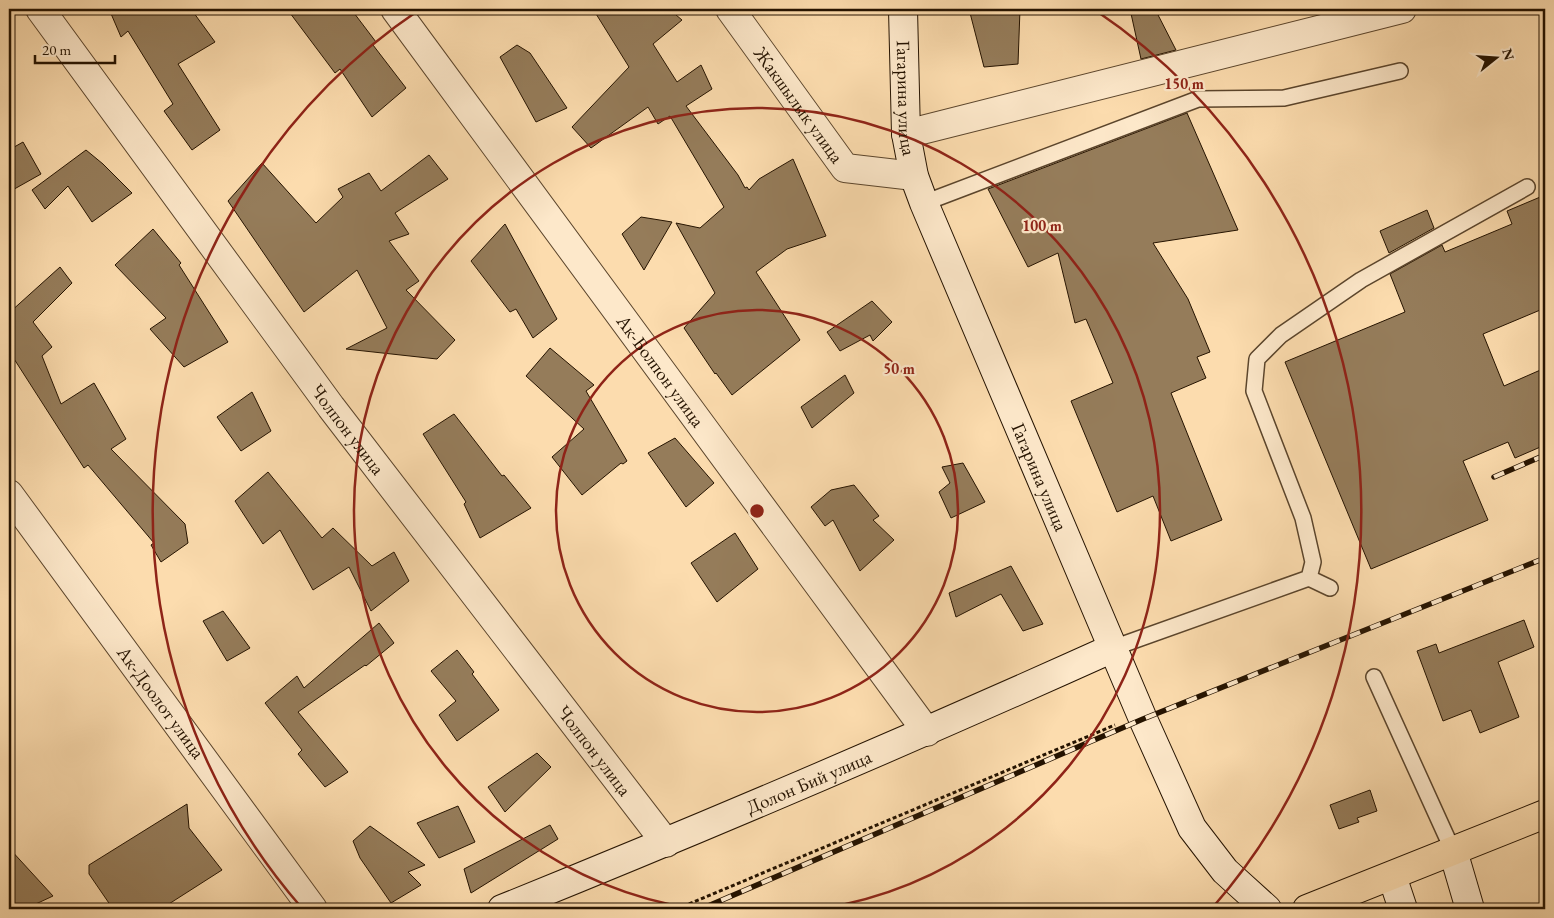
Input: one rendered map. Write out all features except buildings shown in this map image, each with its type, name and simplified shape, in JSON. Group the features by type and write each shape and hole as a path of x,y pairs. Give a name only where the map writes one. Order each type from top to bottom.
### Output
{"main road":[{"path":"1307,909 1545,814"}],"street":[{"name":"Чолпон улица","path":"40,9 331,407 666,843"},
{"name":"Ак-Болпон улица","path":"395,9 927,732"},
{"name":"Жакшылык улица","path":"730,9 845,168 914,176"},
{"name":"Гагарина улица","path":"903,9 906,134 914,176 924,203 1141,714 1192,828 1225,871 1267,909"},
{"path":"906,134 1402,9"},
{"name":"Ак-Доолот улица","path":"9,494 313,909"},
{"name":"Долон Бий улица","path":"502,909 666,843 927,732 1113,648"},
{"path":"1453,851 1470,909"},
{"path":"1392,876 1403,909"}],"lane":[{"path":"924,203 1198,99 1284,98 1400,71"},
{"path":"1309,578 1313,562 1303,518 1254,391 1257,359 1281,335 1361,280 1527,187"},
{"path":"1113,648 1309,578 1330,588"},
{"path":"1374,677 1453,851"}],"path":[{"path":"677,909 1141,714"},
{"path":"1168,909 1173,907"}],"railway":[{"path":"1494,477 1545,455"},
{"path":"701,909 1143,719 1545,558"}]}
